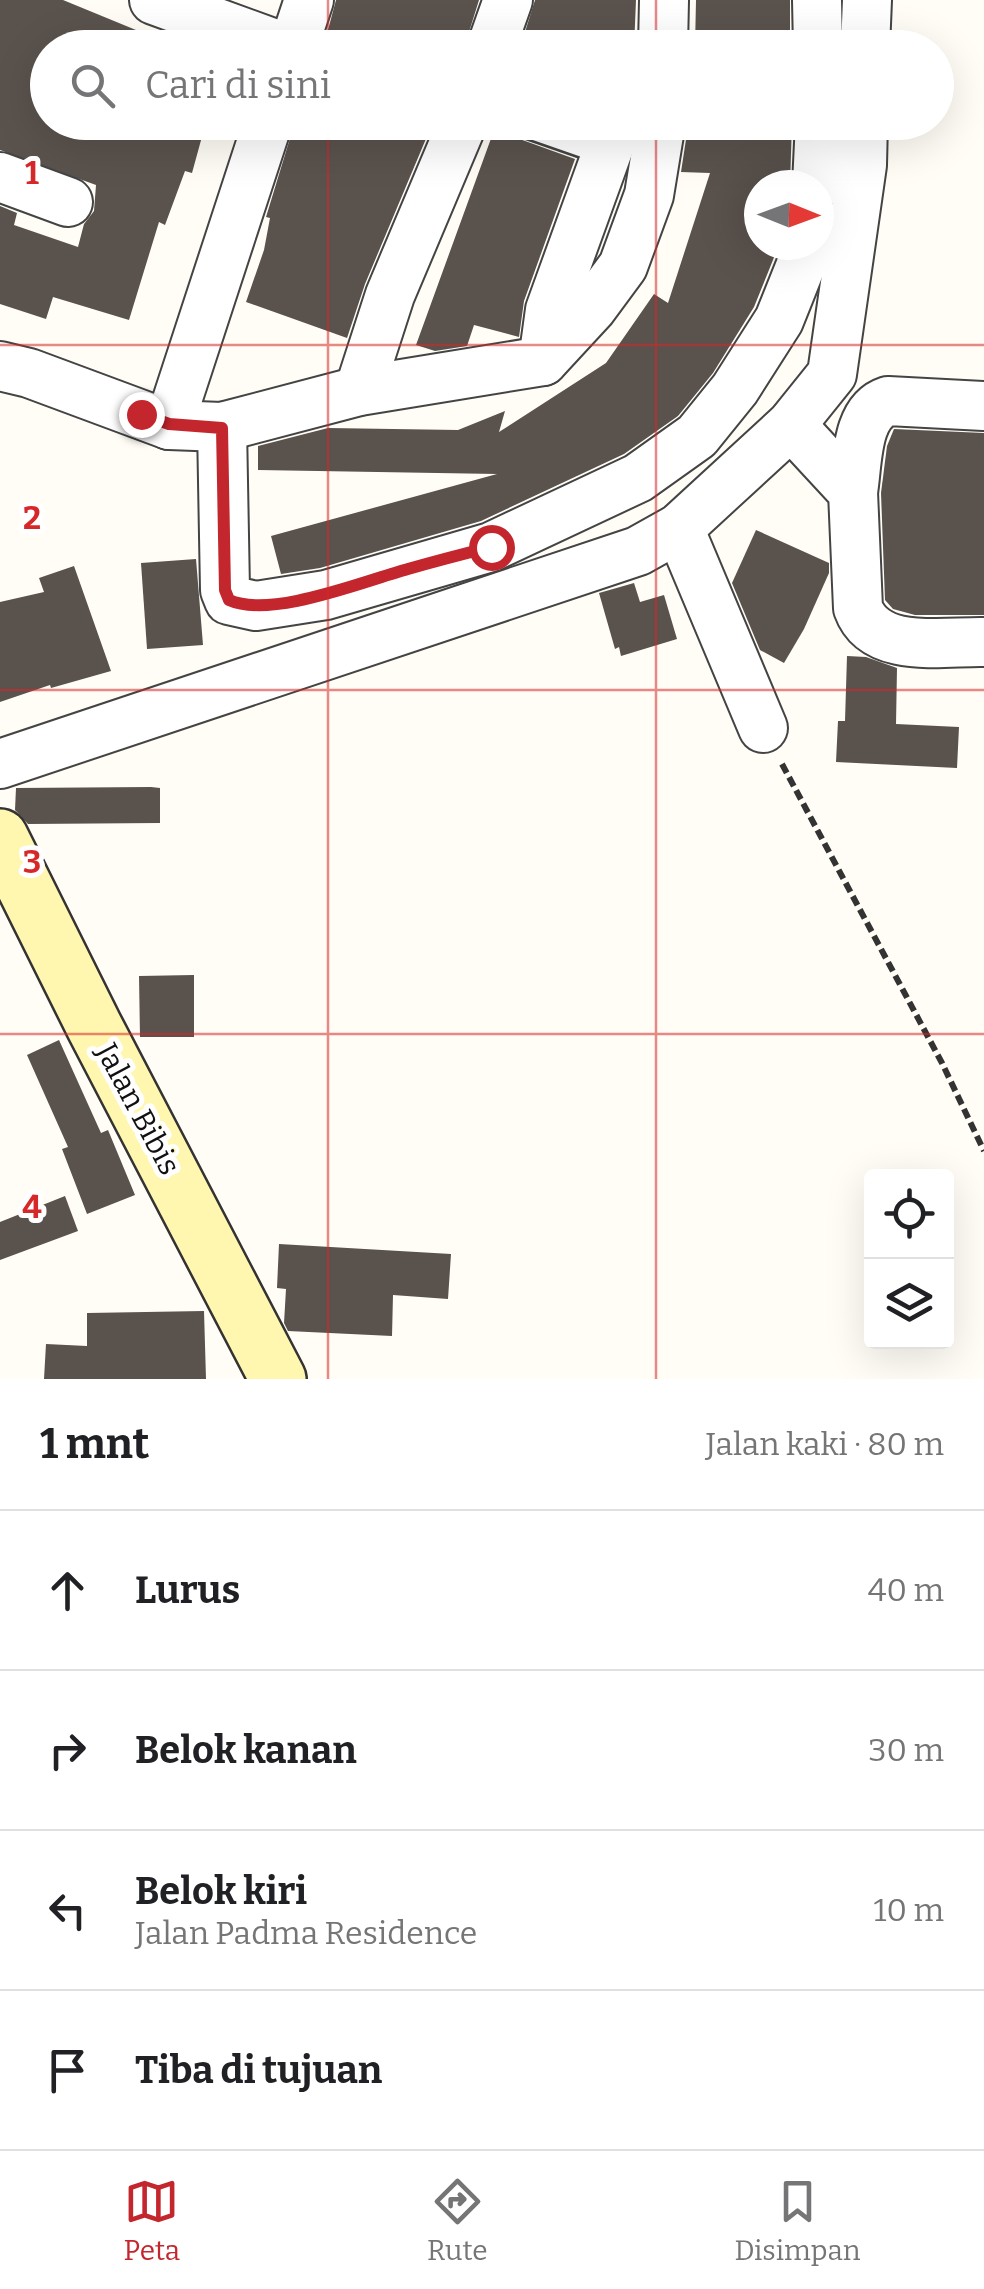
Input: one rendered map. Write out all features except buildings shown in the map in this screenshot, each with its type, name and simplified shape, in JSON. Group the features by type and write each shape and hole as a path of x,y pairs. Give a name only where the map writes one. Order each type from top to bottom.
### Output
{"main road":[{"name":"Jalan Bibis","path":"0,837 278,1379"}],"street":[{"path":"154,0 256,30"},
{"path":"282,30 309,0"},
{"path":"497,30 508,0"},
{"path":"817,0 818,30"},
{"path":"865,30 866,0"},
{"path":"155,419 232,140"},
{"path":"155,419 261,140"},
{"path":"359,390 390,295 455,140"},
{"path":"542,361 550,310 612,140"},
{"path":"0,366 155,419 222,428 359,390 542,361 592,308 624,266 649,195 658,140"},
{"path":"818,170 819,140"},
{"path":"0,764 638,551 678,528 791,425 832,374 863,140"},
{"path":"0,177 68,202"},
{"path":"222,428 225,590 229,600 238,604 256,606 326,594 491,547 638,478 697,436 735,389 779,320 803,260"},
{"path":"832,374 984,382"},
{"path":"984,406 888,401 876,405 865,419 853,492 858,608 863,622 882,636 898,641 984,642"},
{"path":"791,425 853,492"},
{"path":"678,528 763,728"}],"path":[{"path":"763,728 942,1063 984,1152"}],"route":[{"path":"141,414 183,427 222,428 225,590 229,600 238,604 256,606 326,594 491,547"}]}
